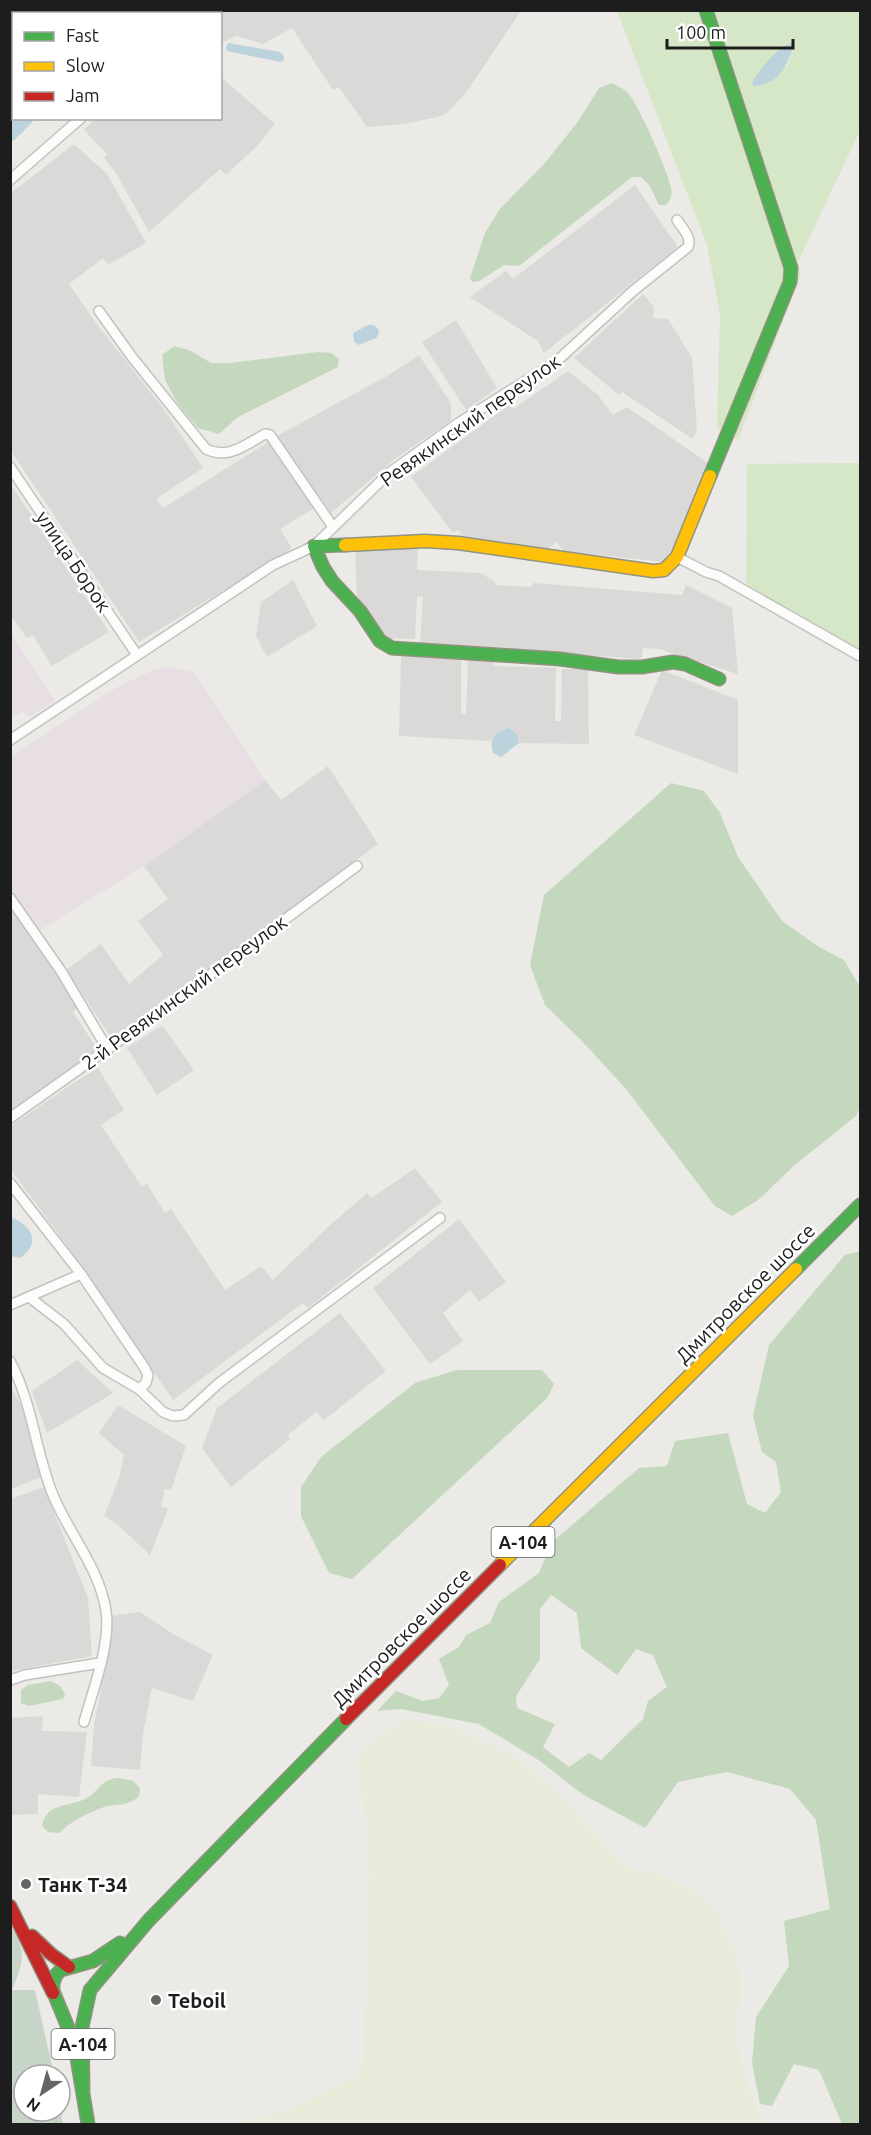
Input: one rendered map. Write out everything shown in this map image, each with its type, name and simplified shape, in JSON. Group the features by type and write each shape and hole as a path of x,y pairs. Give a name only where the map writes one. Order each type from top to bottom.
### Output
{"main road":[{"path":"706,10 791,268 789,282 677,557 664,570 653,571 458,543 425,541 314,546 332,581 360,611 380,641 392,648 560,659 618,667 642,667 673,662 685,664 719,679"},
{"name":"Дмитровское шоссе","path":"149,1920 261,1804 861,1205"},
{"path":"10,1906 72,1998"},
{"path":"17,1918 43,1948 72,1967"},
{"name":"А-104","path":"83,2091 84,2012 53,1981 55,1976 64,1969 96,1960 107,1954 149,1920"},
{"name":"А-104","path":"72,1998 149,1920"},
{"name":"А-104","path":"72,1967 87,1976 72,1998 71,2033 88,2124"}],"street":[{"path":"10,180 79,120"},
{"name":"Ревякинский переулок","path":"10,740 273,565 314,546 389,473 460,422 557,361 633,291 688,247 689,237 677,220"},
{"path":"99,311 132,357 206,449 215,454 228,454 265,434 270,435 333,527"},
{"name":"улица Борок","path":"10,467 137,655"},
{"path":"677,557 705,572 719,576 861,656"},
{"name":"2-й Ревякинский переулок","path":"10,1118 108,1050 357,866"},
{"path":"10,898 60,971 108,1050"},
{"path":"10,1184 81,1274 144,1367 148,1375 146,1383 138,1389"},
{"path":"29,1297 64,1324 103,1368 138,1389 163,1412 173,1416 184,1415 219,1383 440,1218"},
{"path":"10,1305 81,1274"},
{"path":"10,1361 28,1400 54,1497 90,1568 106,1610 107,1635 84,1722"},
{"path":"10,1680 25,1675 100,1663"}],"shaded area":[{"path":"217,10 521,11 465,94 447,113 404,124 367,127 339,87 333,90 292,28 263,44 237,36 222,43 222,12 215,12"},
{"path":"222,78 275,124 256,147 226,175 220,169 149,232 116,173 104,158 107,154 84,130 94,120 222,120"},
{"path":"74,144 107,174 146,243 108,265 103,258 69,284 96,323 166,412 203,468 156,499 163,508 270,441 314,508 280,529 292,548 139,642 11,451 11,193"},
{"path":"635,185 678,247 544,353 538,341 470,297 506,271 513,279"},
{"path":"643,294 654,307 653,318 668,319 692,358 697,430 693,439 622,392 619,395 574,358"},
{"path":"456,320 497,388 466,410 422,342"},
{"path":"419,355 451,403 451,421 396,458 331,513 277,436 387,376"},
{"path":"568,371 598,395 613,415 627,407 711,465 700,487 693,492 698,497 673,552 664,562 563,551 557,542 548,549 463,538 458,530 453,533 411,477 509,405 513,409"},
{"path":"11,485 109,632 52,666 33,635 27,638 11,616"},
{"path":"418,546 417,570 480,573 494,581 496,585 532,587 533,583 682,595 686,585 732,608 738,674 659,649 643,648 641,659 420,643 423,597 417,596 415,639 383,638 382,631 357,599 355,550"},
{"path":"293,580 317,626 267,657 256,636 261,602"},
{"path":"10,632 55,701 29,717 22,712 11,718"},
{"path":"401,656 461,658 461,714 466,714 468,659 494,660 493,666 556,668 555,721 561,721 562,669 588,669 589,744 519,743 519,738 509,728 502,729 491,741 399,736"},
{"path":"168,667 194,672 265,780 144,866 39,931 11,890 11,756 119,686 151,671"},
{"path":"662,670 738,700 738,774 634,735"},
{"path":"328,766 378,844 113,1040 66,970 101,944 129,984 163,955 138,921 168,899 144,866 265,780 281,800"},
{"path":"10,905 78,1007 73,1012 99,1051 11,1112"},
{"path":"162,1025 194,1070 157,1095 127,1048"},
{"path":"98,1068 124,1110 101,1125 142,1187 147,1184 165,1213 171,1209 225,1290 261,1266 273,1280 367,1193 372,1198 415,1168 442,1202 308,1308 303,1303 173,1400 66,1244 11,1170 11,1126"},
{"path":"459,1219 506,1282 479,1302 470,1290 443,1313 463,1341 430,1364 373,1288"},
{"path":"340,1313 386,1371 324,1420 316,1412 288,1435 290,1439 231,1487 202,1448 217,1408"},
{"path":"77,1360 113,1393 47,1433 32,1391"},
{"path":"10,1386 25,1412 41,1477 11,1489"},
{"path":"118,1405 186,1446 171,1490 165,1489 161,1506 168,1509 150,1555 117,1524 104,1516 119,1478 124,1455 99,1433"},
{"path":"44,1487 88,1598 92,1656 11,1671 11,1499"},
{"path":"140,1612 173,1634 213,1655 193,1701 152,1688 143,1733 140,1770 91,1766 94,1725 111,1637 112,1616"},
{"path":"43,1716 42,1731 87,1732 79,1797 38,1794 38,1814 11,1815 11,1718"}],"green space":[{"path":"80,10 129,11 127,12 78,12"},
{"path":"617,11 860,11 860,130 798,262 801,274 738,440 717,427 720,314 707,245","holes":["791,44 794,48 786,67 756,75 784,45"]},
{"path":"12,56 11,113 11,57"},
{"path":"612,83 628,93 646,124 671,188 670,199 666,205 659,205 649,185 641,177 632,177 519,266 504,265 479,281 472,282 470,278 485,233 499,210 544,164 577,123 599,88"},
{"path":"174,346 189,350 211,363 231,363 318,352 331,353 339,359 338,367 238,417 219,434 198,428 178,404 165,380 162,355"},
{"path":"860,463 860,661 746,594 747,464"},
{"path":"671,783 704,791 720,813 738,857 782,921 819,947 844,960 860,987 860,1107 856,1116 796,1164 758,1200 732,1216 715,1206 626,1089 545,1005 530,965 544,895"},
{"path":"860,1251 860,2124 842,2124 819,2070 794,2064 772,2106 760,2104 752,2063 756,2017 789,1966 784,1921 830,1909 816,1820 790,1789 727,1772 678,1782 645,1828 582,1794 540,1761 479,1724 401,1709 377,1711 396,1691 423,1701 439,1698 449,1685 439,1659 459,1647 466,1635 490,1623 499,1602 539,1573 552,1542 639,1468 667,1466 675,1441 728,1433 747,1504 765,1513 781,1492 776,1462 762,1452 753,1415 769,1345 845,1255","holes":["551,1595 577,1613 581,1648 617,1675 636,1649 653,1655 667,1687 648,1701 643,1719 601,1760 589,1753 569,1767 543,1747 555,1724 517,1708 516,1696 540,1659 540,1609"]},
{"path":"457,1370 542,1370 554,1384 547,1398 352,1579 329,1573 301,1516 301,1487 321,1457 415,1383"},
{"path":"51,1681 60,1686 65,1694 63,1699 29,1706 21,1703 21,1690 28,1685"},
{"path":"407,1720 423,1721 459,1730 512,1755 554,1789 614,1855 630,1868 664,1876 691,1890 714,1907 735,1950 742,1991 736,2017 737,2043 747,2084 762,2124 226,2124 284,2112 353,2078 359,2072 364,2060 370,1872 367,1825 357,1763 366,1746 387,1730"},
{"path":"118,1778 133,1781 140,1788 139,1796 126,1803 92,1812 74,1821 59,1833 48,1832 42,1826 49,1812 60,1806 87,1798 104,1783"},
{"path":"10,1926 19,1943 22,1958 12,1990 35,1990 51,2063 12,2063 12,2123 63,2124 11,2124"}],"water":[{"path":"228,43 280,52 284,60 280,62 227,51"},
{"path":"791,43 794,47 780,74 770,82 754,86 752,83 769,60 780,49"},
{"path":"368,325 374,325 378,329 379,334 376,338 359,345 354,342 353,333"},
{"path":"509,728 516,734 519,743 501,757 493,753 493,740 500,731"},
{"path":"10,1217 18,1220 32,1235 31,1246 20,1258 11,1256"}],"waterway":[{"path":"10,134 24,120"}],"traffic: fast":[{"path":"706,10 791,268 790,282 710,476"},
{"path":"345,545 314,546 332,581 360,611 380,641 392,648 560,659 618,667 642,667 673,662 685,664 719,679"},
{"path":"796,1269 860,1205"},
{"path":"83,2091 82,2027 90,1990 149,1920 346,1719"},
{"path":"88,2124 77,2058 53,1991 53,1983 61,1970 93,1961 120,1943"}],"traffic: slow":[{"path":"345,545 425,541 458,543 653,571 664,570 677,557 710,476"},
{"path":"500,1565 796,1269"}],"traffic: jam":[{"path":"346,1719 500,1565"},
{"path":"10,1906 53,1993"},
{"path":"32,1936 69,1967"}],"place":[{"name":"Танк Т-34","path":"26,1884"},
{"name":"Teboil","path":"156,2000"}]}
